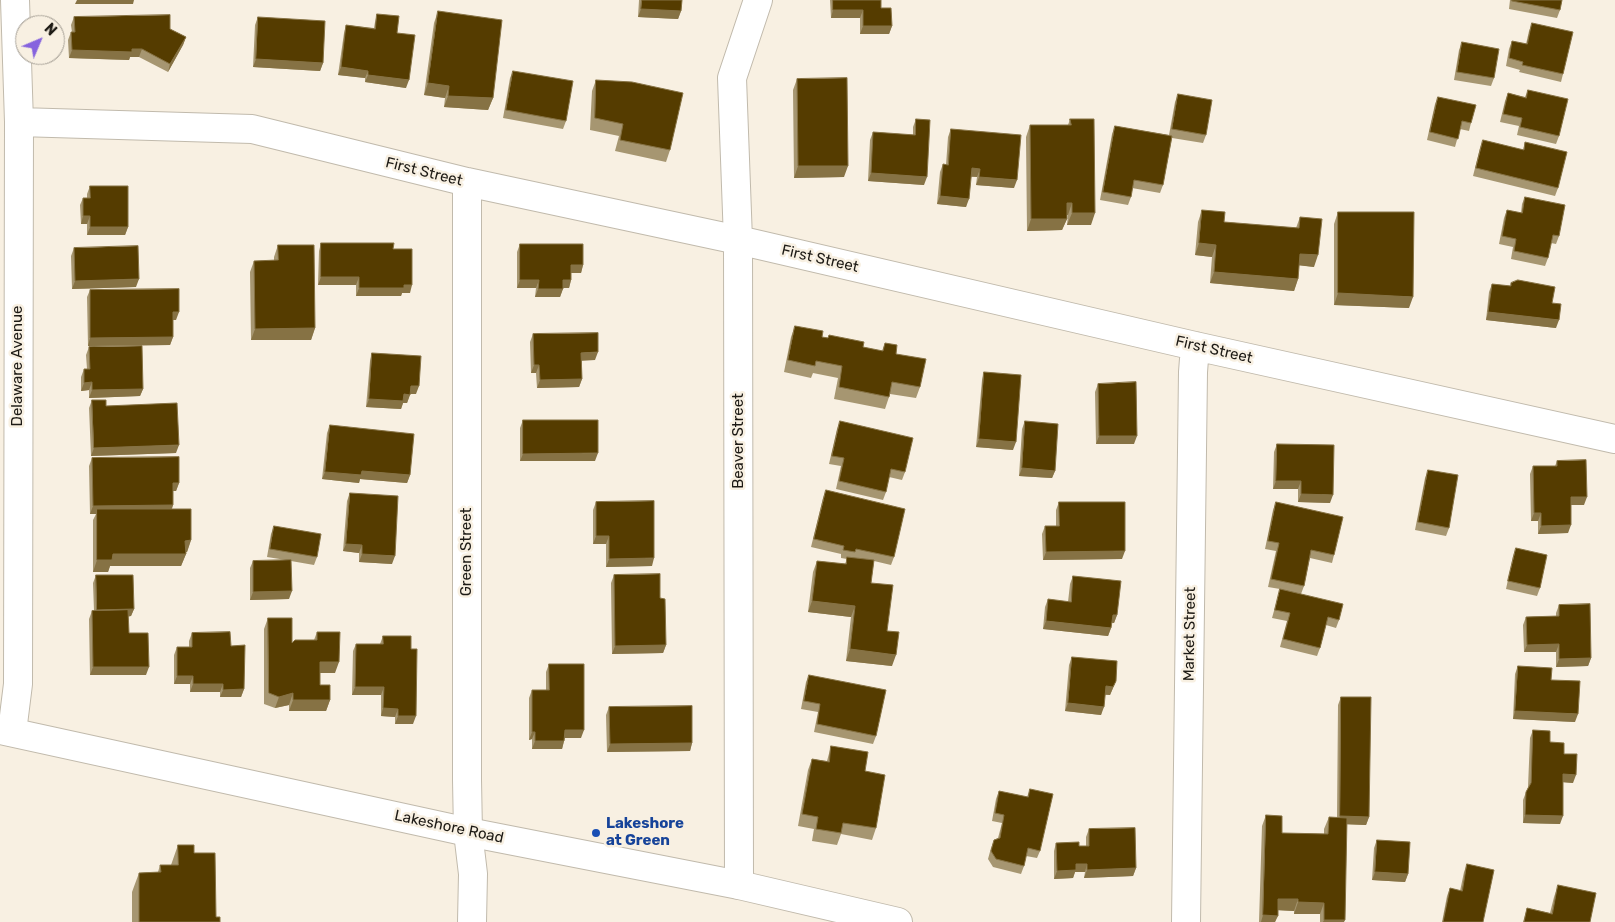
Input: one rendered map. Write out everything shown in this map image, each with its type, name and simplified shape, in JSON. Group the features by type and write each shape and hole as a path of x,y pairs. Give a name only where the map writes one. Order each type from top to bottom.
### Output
{"street":[{"name":"Delaware Avenue","path":"6,731 18,698 19,122 15,0"},
{"name":"Beaver Street","path":"739,885 738,240 732,78 758,0"},
{"name":"First Street","path":"19,122 252,129 467,182 738,240 1195,346 1615,439"},
{"name":"Green Street","path":"467,182 468,832 473,874 472,922"},
{"name":"Market Street","path":"1186,922 1193,372 1195,346"},
{"name":"Lakeshore Road","path":"6,731 468,832 739,885 898,922"}],"building":[{"path":"642,0 682,0 681,11 641,9"},
{"path":"833,0 881,0 881,8 891,8 892,26 863,26 863,10 833,10"},
{"path":"1512,0 1562,0 1560,10"},
{"path":"438,11 502,20 493,98 448,96 449,86 428,83"},
{"path":"377,14 399,16 397,33 415,35 409,80 368,75 368,71 341,67 346,25 375,29"},
{"path":"170,15 170,29 186,37 170,64 142,49 132,49 132,52 72,50 71,32 75,32 74,17"},
{"path":"258,17 325,21 323,63 256,59"},
{"path":"1532,23 1573,32 1563,74 1522,65 1523,62 1509,58 1512,41 1527,44"},
{"path":"1462,42 1499,49 1494,78 1457,72"},
{"path":"513,71 573,81 566,121 506,110"},
{"path":"847,78 848,166 798,166 797,79"},
{"path":"596,80 632,82 683,93 670,150 620,140 623,124 595,118"},
{"path":"1528,90 1568,99 1559,136 1520,127 1522,118 1503,114 1508,93 1526,98"},
{"path":"1178,94 1212,100 1206,135 1172,129"},
{"path":"1438,97 1476,105 1471,123 1462,121 1458,139 1430,132"},
{"path":"916,119 930,120 927,177 871,173 873,132 915,135"},
{"path":"1070,119 1094,119 1095,213 1072,213 1072,203 1067,203 1067,219 1031,219 1030,125 1071,125"},
{"path":"1115,126 1172,136 1163,185 1134,180 1131,197 1103,192"},
{"path":"951,129 1021,135 1017,180 979,177 980,169 972,168 969,199 940,196 943,164 948,165"},
{"path":"1483,140 1524,150 1525,142 1567,152 1558,188 1476,168"},
{"path":"90,186 128,186 128,227 90,227 90,216 83,216 83,198 90,198"},
{"path":"1525,197 1565,205 1559,236 1553,235 1548,258 1514,251 1516,239 1502,236 1507,210 1522,213"},
{"path":"1202,210 1225,212 1224,222 1299,228 1300,217 1322,219 1318,255 1300,254 1298,279 1214,272 1216,245 1199,243"},
{"path":"1338,212 1414,212 1413,297 1338,293"},
{"path":"321,243 394,243 393,249 412,249 412,285 404,285 404,288 359,288 359,277 321,277"},
{"path":"520,244 583,244 583,265 571,265 571,280 563,280 563,289 538,289 539,280 520,280"},
{"path":"278,245 314,245 315,328 255,329 254,261 278,260"},
{"path":"138,246 139,279 75,281 74,248"},
{"path":"1518,280 1555,287 1552,303 1561,304 1559,320 1488,312 1492,284 1511,286 1511,283"},
{"path":"179,289 179,312 173,312 173,337 90,338 90,290"},
{"path":"795,326 823,331 822,337 828,338 829,335 864,342 863,347 883,351 885,343 897,345 896,354 926,359 920,387 892,382 889,397 839,387 842,366 816,361 815,366 788,360"},
{"path":"598,333 598,352 581,353 582,379 540,380 539,365 534,365 533,334"},
{"path":"142,346 143,389 92,390 92,382 84,383 84,369 90,369 89,347"},
{"path":"372,353 421,356 419,386 411,386 410,395 404,394 403,401 369,399"},
{"path":"984,372 1021,375 1016,442 979,439"},
{"path":"1136,382 1137,436 1099,436 1098,384"},
{"path":"92,400 106,400 106,406 177,403 179,445 94,448"},
{"path":"523,420 598,420 598,453 523,454"},
{"path":"840,421 913,438 905,472 891,469 886,492 839,481 844,458 832,456"},
{"path":"1025,421 1058,424 1055,471 1022,468"},
{"path":"330,425 414,434 410,475 362,471 361,475 325,472"},
{"path":"1277,444 1334,445 1333,495 1301,494 1301,481 1276,481"},
{"path":"179,457 179,483 173,483 173,505 93,506 92,458"},
{"path":"1586,460 1587,497 1571,497 1571,525 1541,526 1541,513 1534,513 1533,466 1557,466 1557,461"},
{"path":"1428,470 1458,475 1449,528 1418,522"},
{"path":"826,490 905,509 894,557 856,549 855,552 843,550 844,546 814,539"},
{"path":"350,493 398,496 395,556 362,554 362,545 346,544"},
{"path":"654,501 654,558 609,559 609,536 596,536 596,502"},
{"path":"1059,502 1125,502 1125,551 1046,552 1045,526 1059,526"},
{"path":"1276,502 1343,517 1334,555 1311,550 1304,586 1271,579 1279,543 1268,541"},
{"path":"97,509 191,509 191,540 185,541 186,554 113,554 112,560 97,560"},
{"path":"274,526 321,534 317,557 270,549"},
{"path":"1516,548 1547,555 1540,588 1508,581"},
{"path":"847,557 874,560 871,583 893,585 887,631 899,632 896,655 850,649 855,606 812,601 817,561 846,564"},
{"path":"291,560 292,591 253,592 253,561"},
{"path":"660,574 660,598 665,599 666,645 615,646 614,575"},
{"path":"96,575 133,575 134,609 97,610"},
{"path":"1073,576 1121,581 1117,615 1113,615 1111,628 1046,621 1048,599 1071,602"},
{"path":"1280,589 1343,604 1339,620 1328,617 1320,648 1283,639 1290,613 1275,610"},
{"path":"1590,604 1591,658 1559,659 1559,644 1527,645 1526,617 1559,616 1559,605"},
{"path":"128,610 129,633 148,633 149,667 93,667 92,611"},
{"path":"268,618 292,618 292,643 295,640 317,640 317,632 340,632 339,662 320,662 320,685 330,685 330,700 293,700 293,693 279,697 269,693"},
{"path":"230,632 231,646 245,645 244,689 223,690 223,684 193,684 193,676 177,676 177,647 192,647 192,633"},
{"path":"383,636 411,636 411,649 417,649 416,716 398,716 398,709 383,708 384,687 355,687 356,644 383,644"},
{"path":"1072,657 1117,661 1116,681 1113,687 1106,686 1104,707 1068,703"},
{"path":"549,664 584,664 584,730 565,730 564,741 535,741 535,732 532,732 532,690 549,690"},
{"path":"1518,666 1552,668 1551,680 1580,681 1578,714 1515,711"},
{"path":"809,675 886,690 876,736 817,724 820,704 804,701"},
{"path":"1341,697 1371,697 1369,817 1340,816"},
{"path":"692,706 692,743 610,744 609,707"},
{"path":"1533,730 1550,731 1550,742 1564,743 1564,754 1577,754 1576,775 1563,774 1563,816 1525,815 1526,792 1531,783"},
{"path":"831,746 868,752 865,771 885,775 876,828 843,823 841,833 816,829 818,817 802,814 812,759 829,762"},
{"path":"1030,789 1053,794 1040,851 1028,848 1024,866 996,859 991,851 994,840 1000,838 1004,815 995,813 999,791 1028,797"},
{"path":"1266,815 1282,816 1282,833 1328,834 1329,817 1347,818 1345,920 1324,920 1324,903 1298,902 1298,899 1278,899 1278,916 1263,915"},
{"path":"1135,828 1136,868 1087,870 1087,864 1076,864 1076,870 1057,871 1056,843 1079,842 1079,846 1089,846 1089,829"},
{"path":"1377,840 1410,842 1408,874 1375,872"},
{"path":"178,845 194,845 194,853 215,853 216,917 220,917 220,922 139,922 139,873 161,872 160,865 178,865"},
{"path":"1467,864 1494,870 1483,922 1443,922 1450,888 1462,891"},
{"path":"1558,885 1596,893 1590,922 1524,922 1527,908 1552,914"}],"place":[{"name":"Lakeshore at Green","path":"596,833"}]}
